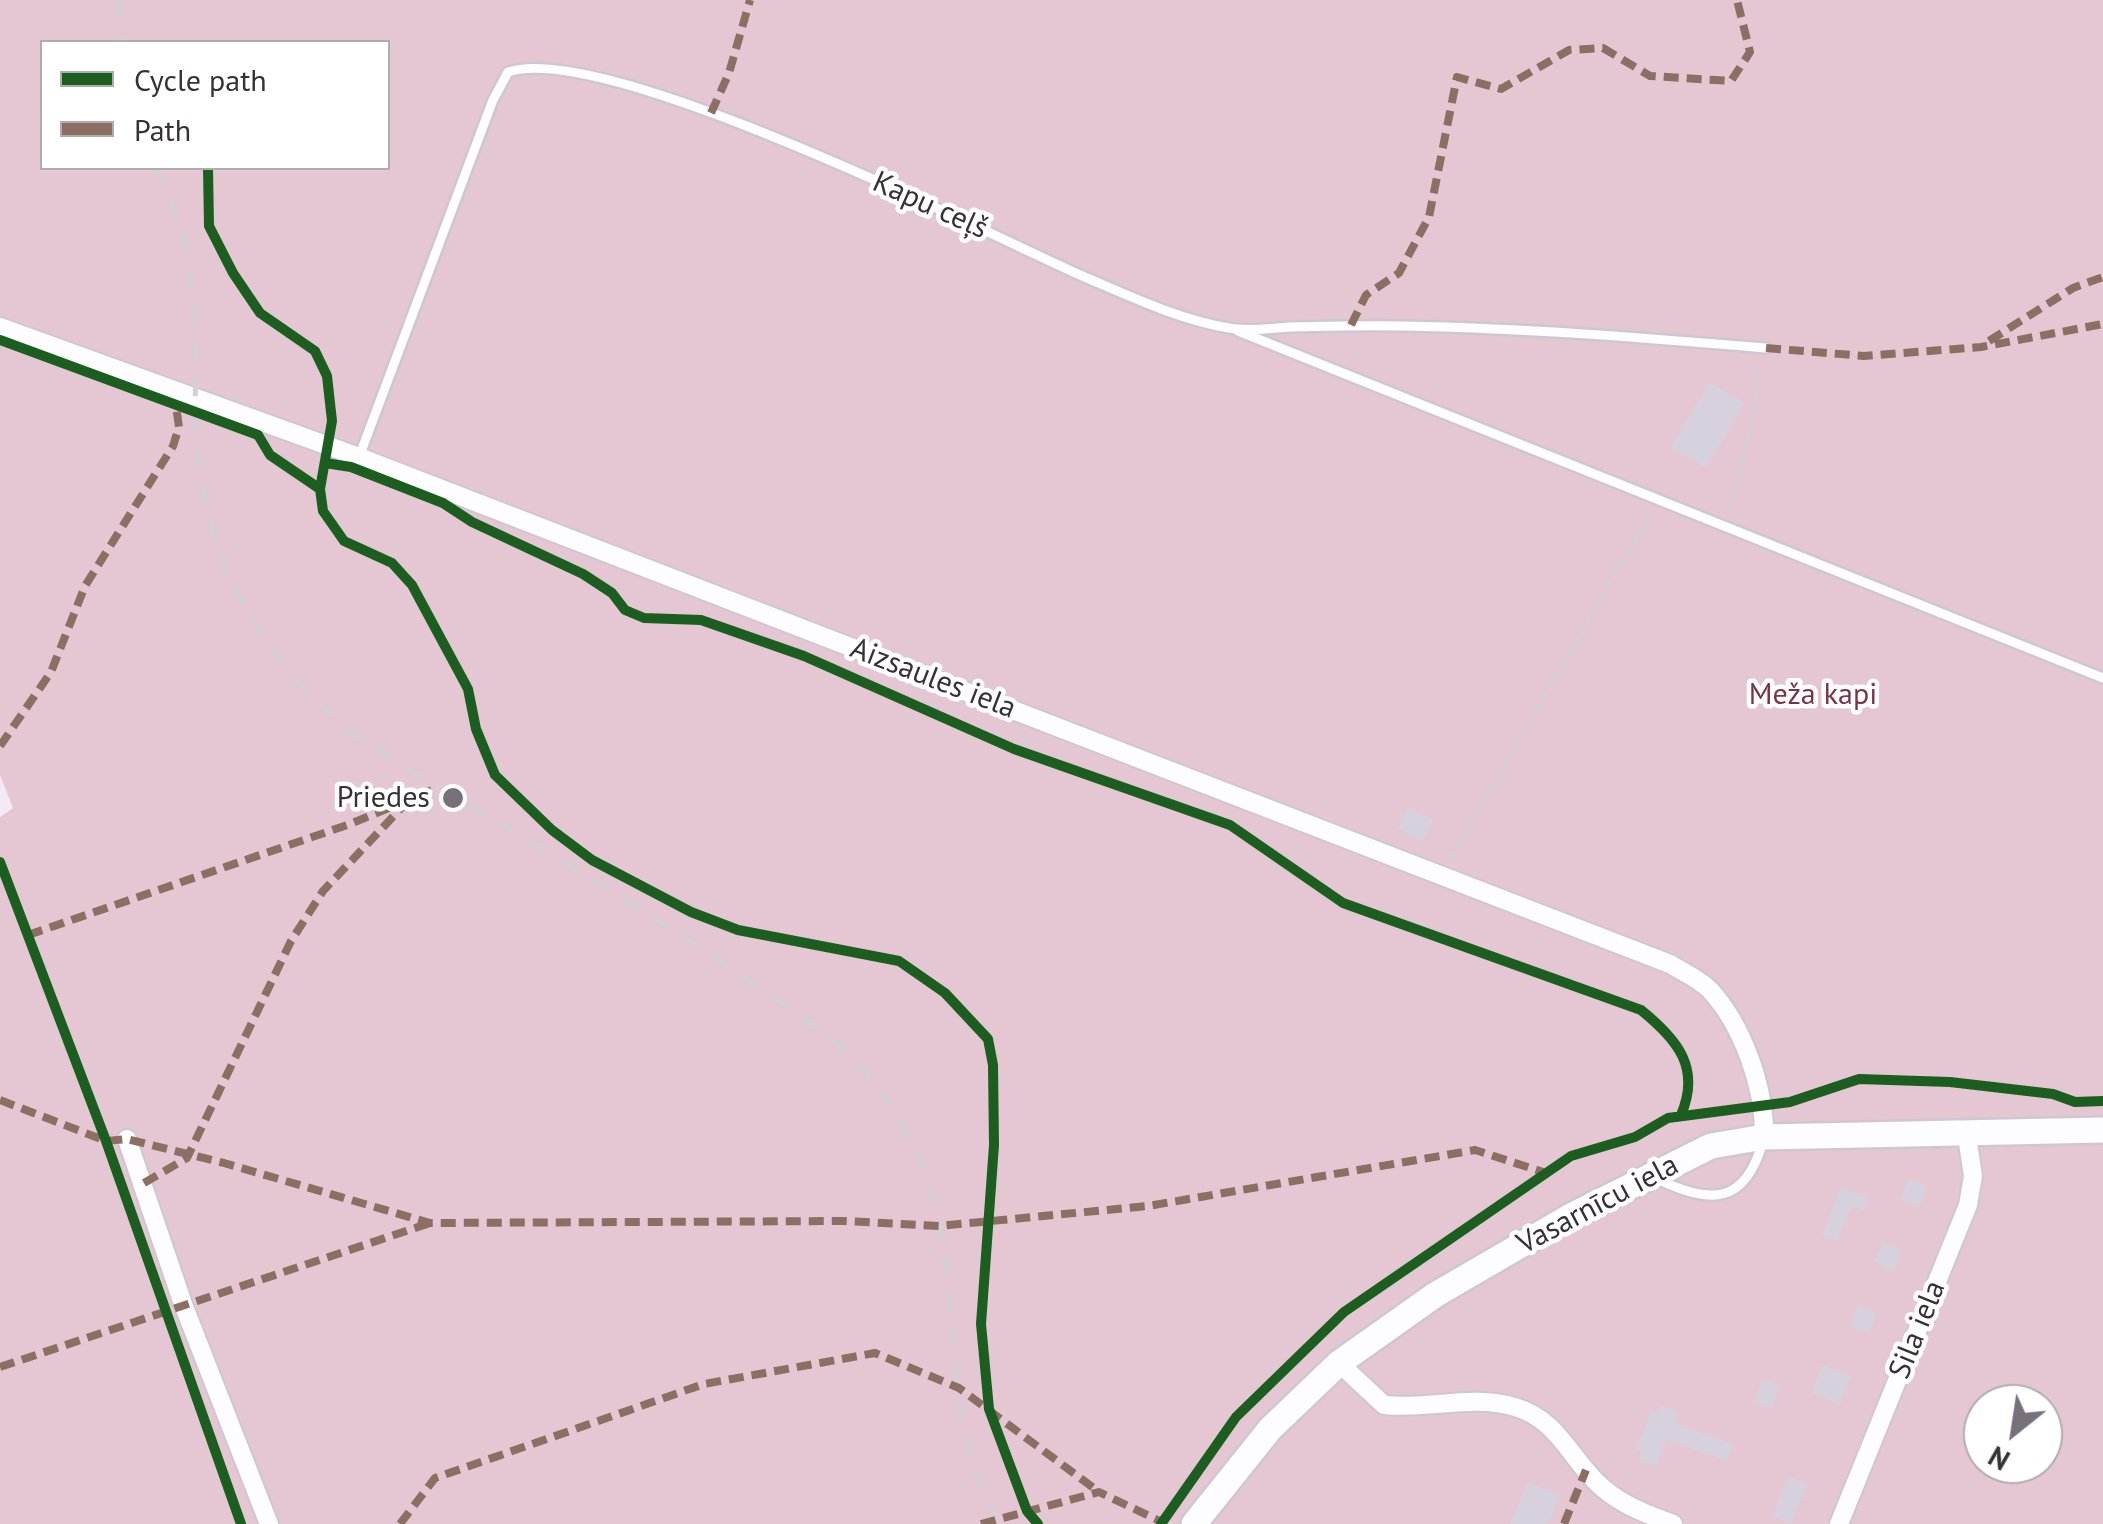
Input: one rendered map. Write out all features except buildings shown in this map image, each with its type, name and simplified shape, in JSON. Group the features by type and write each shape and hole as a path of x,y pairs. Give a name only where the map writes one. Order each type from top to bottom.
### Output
{"street":[{"name":"Aizsaules iela","path":"0,328 358,457 1670,964 1707,986 1732,1018 1764,1107 1764,1136"},
{"name":"Sila iela","path":"1839,1524 1968,1205 1973,1176 1966,1130"},
{"name":"Vasarnīcu iela","path":"1194,1524 1270,1430 1339,1362 1435,1295 1569,1217 1711,1146 1764,1136 2103,1130"},
{"path":"127,1139 184,1304 269,1524"},
{"path":"1339,1362 1384,1405 1466,1401 1514,1406 1542,1419 1566,1440 1604,1490 1632,1508 1673,1524"}],"lane":[{"name":"Kapu ceļš","path":"358,457 494,100 508,72 529,65 576,70 711,113 883,184 1083,276 1199,322 1234,330 1351,325 1544,328 1761,348"},
{"path":"1234,330 1659,496 1728,529 2103,678"},
{"path":"1650,1176 1695,1195 1712,1198 1728,1194 1748,1174 1764,1136"}],"path":[{"path":"1728,529 1754,409 1761,348"},
{"path":"1441,876 1659,496"},
{"path":"997,741 1030,754"},
{"path":"1287,862 1312,826"},
{"path":"1276,854 1301,872"}],"green space":[{"name":"Meža kapi","path":"0,0 2103,0 2103,1524 0,1524 0,817 13,808 0,775"}],"railway":[{"path":"118,0 122,40"},
{"path":"158,170 181,227 190,272 202,489 227,569 245,606 293,675 353,734 693,943 815,1026 868,1074 913,1146 939,1220 967,1442 980,1484 1001,1524"}],"marked path":[{"path":"711,113 729,73 750,0"},
{"path":"1351,325 1366,295 1399,273 1429,217 1457,77 1501,89 1569,50 1603,48 1650,76 1731,81 1750,52 1737,0"},
{"path":"1989,341 2073,288 2103,277"},
{"path":"1766,348 1864,356 1981,347 2103,324"},
{"path":"0,746 51,672 85,586 173,446 179,427 176,406"},
{"path":"28,935 350,824 437,788"},
{"path":"144,1183 187,1158 291,941 323,891 406,803"},
{"path":"0,1100 106,1141 127,1139 224,1163 430,1223 844,1221 939,1226 1148,1206 1475,1150 1543,1172"},
{"path":"0,1367 430,1223"},
{"path":"400,1524 435,1478 704,1384 875,1353 959,1388 1099,1492"},
{"path":"1564,1524 1586,1470"},
{"path":"981,1524 1099,1492 1166,1524"}],"cycle path":[{"path":"208,170 209,226 233,273 260,313 315,351 327,376 332,421 320,489 323,511 344,541 392,563 412,585 468,689 476,729 495,775 552,830 592,860 691,912 738,930 899,961 945,993 988,1039 993,1065 994,1145 981,1324 989,1409 1027,1511 1038,1524"},
{"path":"0,340 258,435 270,455 320,489"},
{"path":"325,463 351,467 443,503 472,522 583,574 612,593 625,610 644,618 701,620 804,656 1014,749 1230,825 1343,903 1641,1010 1666,1032 1687,1069 1687,1098 1681,1115"},
{"path":"0,862 106,1141 241,1524"},
{"path":"1161,1524 1236,1417 1344,1312 1571,1156 1635,1137 1668,1118 1790,1102 1859,1079 1950,1082 2053,1094 2075,1102 2103,1101"}],"place":[{"name":"Priedes","path":"453,798"}]}
